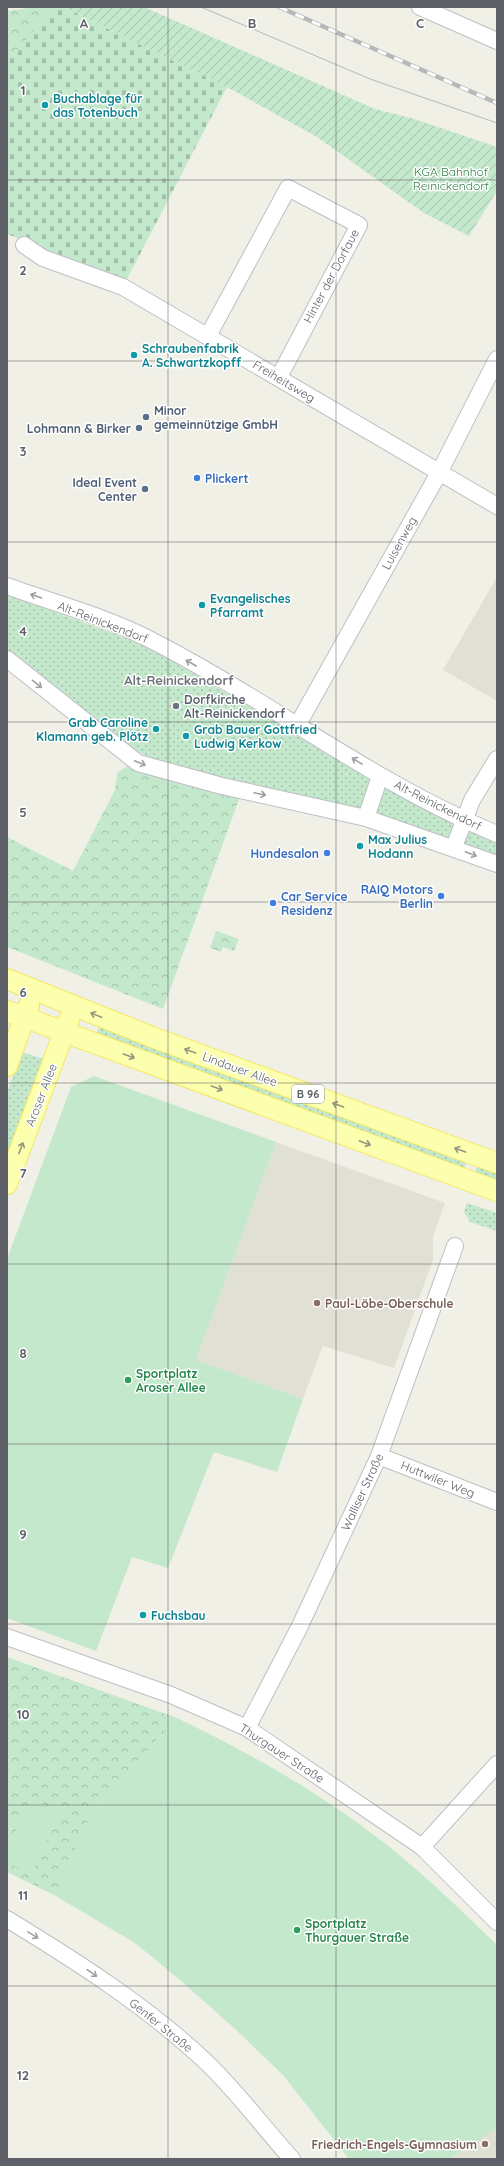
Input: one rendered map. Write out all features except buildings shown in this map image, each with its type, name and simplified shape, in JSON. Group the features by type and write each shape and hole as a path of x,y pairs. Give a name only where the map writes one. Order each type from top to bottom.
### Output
{"main road":[{"name":"Lindauer Allee","path":"7,979 152,1037 497,1163"},
{"path":"7,1066 16,1014 35,990"},
{"name":"Aroser Allee","path":"7,1184 74,1006"},
{"name":"B 96","path":"16,1014 497,1191"}],"street":[{"path":"420,7 497,41"},
{"name":"Hinter der Dorfaue","path":"208,336 288,188 359,225 278,377"},
{"name":"Freiheitsweg","path":"24,245 44,258 123,287 440,471 497,506"},
{"name":"Luisenweg","path":"297,726 440,471 497,358"},
{"name":"Alt-Reinickendorf","path":"7,586 105,620 150,639 380,776 465,820 497,834"},
{"path":"7,659 135,761 222,786 366,818 454,847 497,864"},
{"path":"454,847 472,800 497,759"},
{"name":"Alt-Reinickendorf","path":"366,818 380,776"},
{"name":"Walliser Straße","path":"247,1728 299,1628 379,1456 455,1246"},
{"name":"Huttwiler Weg","path":"379,1456 497,1502"},
{"name":"Thurgauer Straße","path":"7,1637 171,1695 247,1728 422,1847 497,1922"},
{"path":"422,1847 497,1764"},
{"name":"Genfer Straße","path":"7,1919 60,1951 138,2006 203,2059 236,2092 292,2159"}],"shaded area":[{"path":"497,577 497,701 443,670"},
{"name":"Paul-Löbe-Oberschule","path":"276,1142 445,1203 433,1236 433,1260 394,1368 323,1346 303,1399 196,1360"},
{"name":"Friedrich-Engels-Gymnasium","path":"497,2128 497,2159 449,2159"}],"green space":[{"path":"35,7 53,7 7,63 7,11"},
{"path":"53,7 63,7 227,87 126,281 7,234 7,63"},
{"name":"KGA Bahnhof Reinickendorf","path":"63,7 144,7 375,109 411,118 497,147 497,191 469,236 424,213 317,137 227,87"},
{"path":"7,595 141,643 363,773 497,841 497,857 457,841 374,814 163,763 136,751 122,742 7,650"},
{"path":"135,761 242,791 163,1009 7,947 7,837 73,871 115,790 117,773"},
{"path":"216,931 239,939 234,951 223,947 221,952 210,948"},
{"path":"100,1025 467,1160 463,1171 96,1036"},
{"path":"22,1052 44,1059 7,1159 7,1092"},
{"name":"Sportplatz Aroser Allee","path":"94,1076 276,1142 196,1360 303,1399 277,1472 214,1452 168,1568 132,1557 96,1651 7,1618 7,1259 71,1087"},
{"path":"478,1164 497,1171 497,1183 474,1175"},
{"path":"467,1203 497,1213 497,1231 470,1222 464,1212"},
{"path":"7,1657 177,1718 93,1811 54,1895 7,1872"},
{"name":"Sportplatz Thurgauer Straße","path":"177,1718 261,1761 341,1811 406,1860 497,1945 497,2128 449,2159 349,2159 283,2075 234,2028 180,1980 135,1943 54,1895 93,1811"},
{"path":"31,1799 61,1813 31,1874 7,1863 7,1849"}],"tram line":[{"path":"201,7 370,79 497,123"}],"railway":[{"path":"279,7 497,103"}],"place":[{"name":"Buchablage für das Totenbuch","path":"45,105"},
{"name":"Schraubenfabrik A. Schwartzkopff","path":"134,355"},
{"name":"Minor gemeinnützige GmbH","path":"146,417"},
{"name":"Lohmann & Birker","path":"139,428"},
{"name":"Plickert","path":"197,478"},
{"name":"Ideal Event Center","path":"145,489"},
{"name":"Evangelisches Pfarramt","path":"202,605"},
{"name":"Dorfkirche Alt-Reinickendorf","path":"176,706"},
{"name":"Grab Caroline Klamann geb. Plötz","path":"156,729"},
{"name":"Grab Bauer Gottfried Ludwig Kerkow","path":"186,736"},
{"name":"Max Julius Hodann","path":"360,846"},
{"name":"Hundesalon","path":"327,853"},
{"name":"RAIQ Motors Berlin","path":"441,896"},
{"name":"Car Service Residenz","path":"273,903"},
{"name":"Paul-Löbe-Oberschule","path":"317,1303"},
{"name":"Sportplatz Aroser Allee","path":"128,1380"},
{"name":"Fuchsbau","path":"143,1615"},
{"name":"Sportplatz Thurgauer Straße","path":"297,1930"},
{"name":"Friedrich-Engels-Gymnasium","path":"485,2144"}],"district":[{"name":"Alt-Reinickendorf","path":"179,680"}]}
